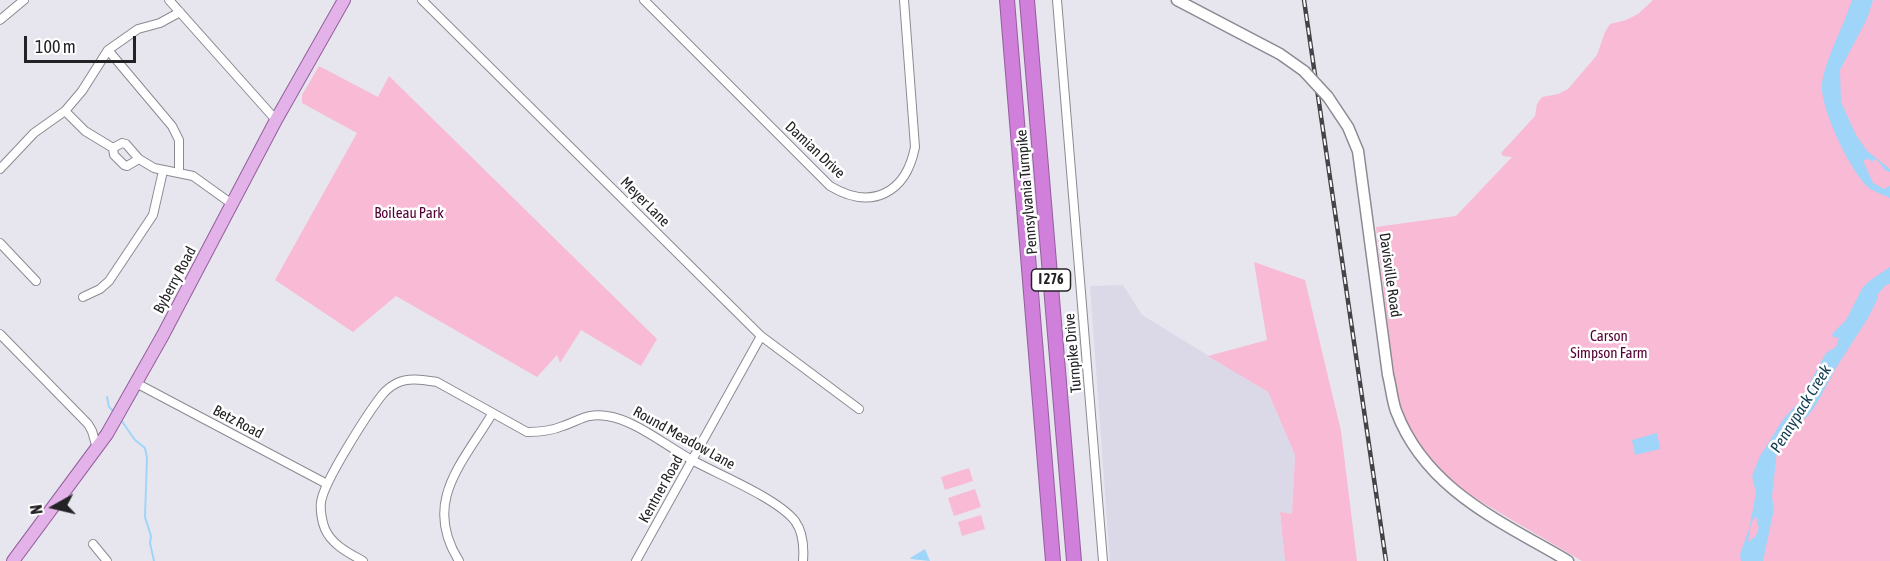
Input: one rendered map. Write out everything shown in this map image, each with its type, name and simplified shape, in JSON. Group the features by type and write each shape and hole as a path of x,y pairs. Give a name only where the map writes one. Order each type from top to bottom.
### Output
{"highway":[{"name":"Pennsylvania Turnpike","path":"1007,0 1053,561"},
{"name":"Pennsylvania Turnpike","path":"1028,0 1074,561"}],"main road":[{"name":"Byberry Road","path":"13,561 97,448 117,416 276,120 344,0"}],"street":[{"path":"0,20 24,0"},
{"path":"169,0 276,120"},
{"name":"Meyer Lane","path":"422,0 761,336 859,409"},
{"name":"Damian Drive","path":"644,0 830,186 845,194 862,197 878,196 893,189 906,176 914,155 904,0"},
{"name":"Turnpike Drive","path":"1058,0 1104,561"},
{"name":"Davisville Road","path":"1177,0 1280,54 1304,71 1329,97 1348,127 1358,151 1388,375 1395,409 1410,440 1424,462 1441,481 1464,499 1568,561"},
{"path":"0,169 34,133 65,111 108,50 138,29 160,23 180,12"},
{"path":"108,50 172,126 179,140 179,172"},
{"path":"65,111 85,131 113,148"},
{"path":"113,148 122,143 126,144 140,159 163,171 193,176 232,204"},
{"path":"113,148 114,155 124,165 128,166 140,159"},
{"path":"83,297 100,289 109,281 153,215 163,171"},
{"path":"0,243 36,281"},
{"name":"Kentner Road","path":"636,561 761,336"},
{"path":"2,337 88,424 97,448"},
{"name":"Round Meadow Lane","path":"327,484 369,412 384,392 398,383 409,380 437,382 527,432 543,432 565,426 585,416 605,415 621,418 692,460 780,507 795,522 801,534 804,550 803,561"},
{"name":"Betz Road","path":"136,383 327,484"},
{"path":"459,561 445,535 443,512 446,496 451,482 492,414"},
{"path":"327,484 321,502 325,530 335,544 363,561"},
{"path":"93,544 107,561"}],"shaded area":[{"path":"1123,285 1142,315 1268,392 1295,455 1292,514 1280,512 1285,561 1110,561 1090,286"}],"green space":[{"name":"Carson Simpson Farm","path":"1653,0 1890,0 1890,561 1582,561 1449,483 1420,448 1400,411 1395,387 1376,227 1456,216 1512,157 1503,156 1501,153 1535,116 1537,104 1542,97 1558,94 1568,89 1597,55 1610,24 1638,14"},
{"name":"Boileau Park","path":"319,66 378,97 389,76 657,339 641,366 581,330 560,363 557,355 537,377 396,296 353,332 275,280 357,133 302,103 302,95"},
{"path":"1254,262 1305,280 1341,431 1357,561 1285,561 1280,512 1292,514 1295,455 1268,392 1208,356 1267,340"},
{"path":"969,468 973,481 945,490 941,477"},
{"path":"975,489 981,507 954,516 948,498"},
{"path":"981,515 985,529 962,536 958,522"}],"water":[{"path":"1852,0 1873,0 1867,19 1840,70 1841,102 1856,135 1867,151 1890,169 1890,172 1885,170 1877,160 1873,159 1873,162 1868,159 1863,160 1873,183 1884,189 1890,186 1890,198 1869,188 1854,169 1831,123 1822,94 1827,63"},
{"name":"Pennypack Creek","path":"1890,267 1890,284 1878,294 1868,318 1817,403 1808,416 1791,428 1777,450 1772,497 1774,509 1763,561 1741,561 1740,554 1749,529 1756,493 1752,476 1760,456 1784,418 1799,402 1826,353 1836,347 1839,338 1833,337 1832,334 1846,320 1863,287","holes":["1755,517 1759,527 1756,536 1748,542 1751,523"]},
{"path":"1657,433 1660,449 1635,455 1632,440"},
{"path":"925,549 930,561 910,558"}],"waterway":[{"path":"107,397 109,407 115,413"},
{"path":"121,420 135,440 145,448 147,458 145,517 151,536 150,543 154,561"}],"railway":[{"path":"1304,0 1386,561"}]}
